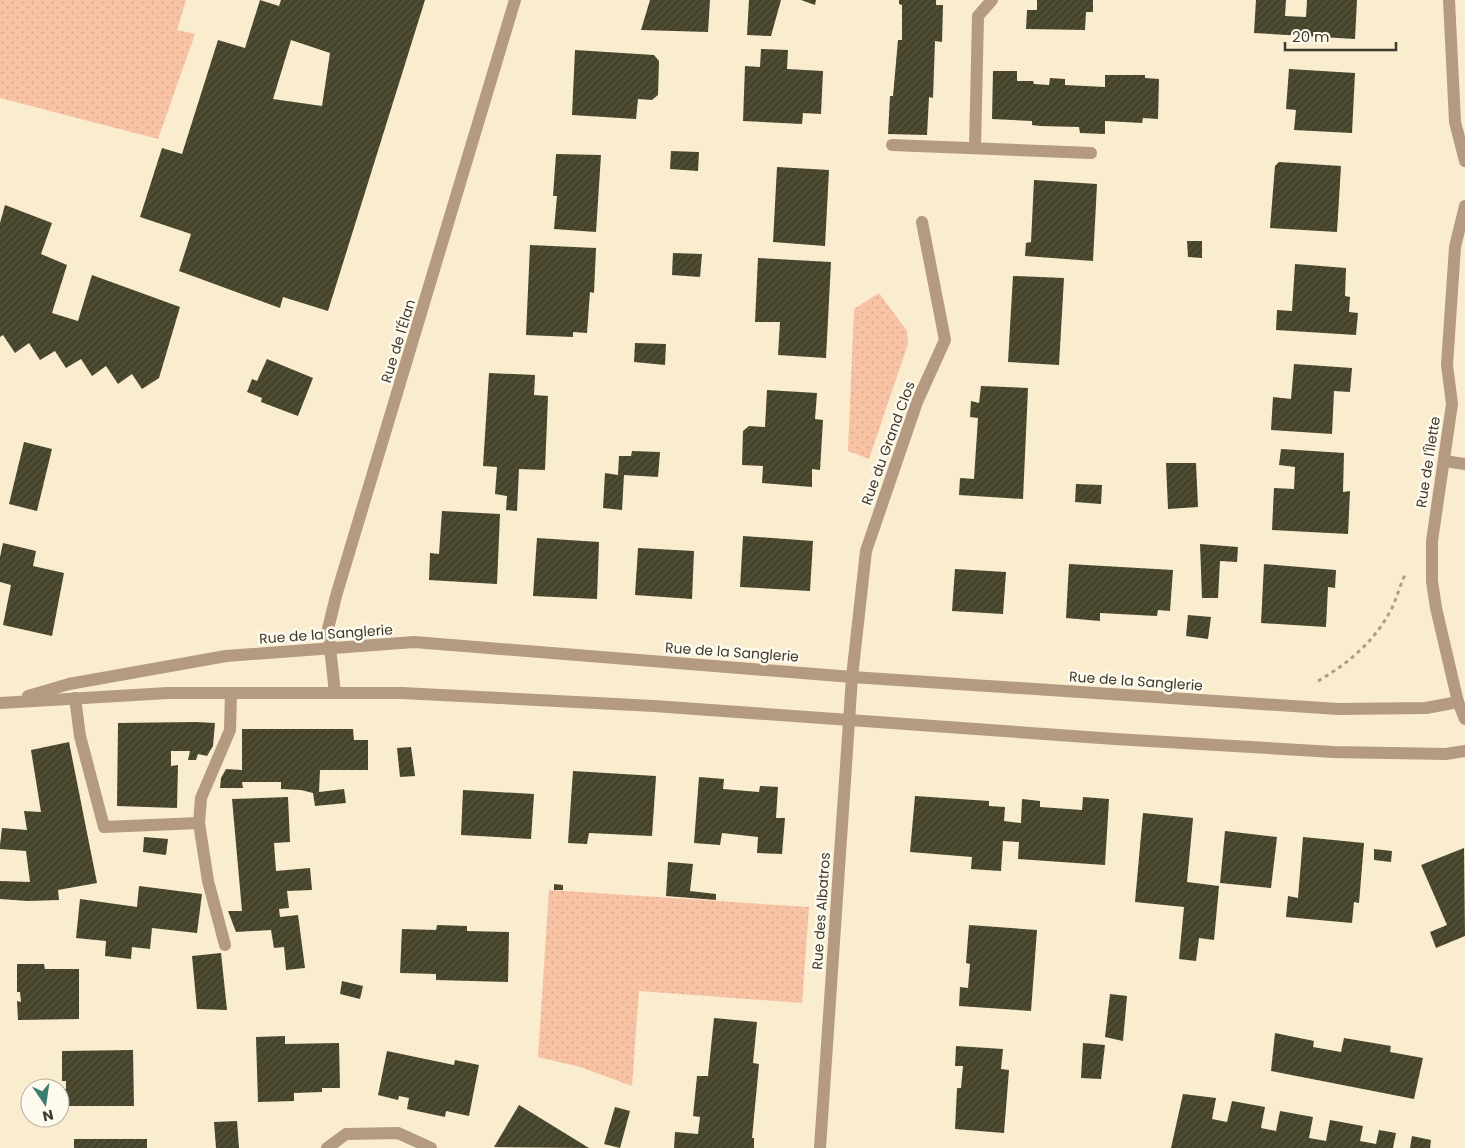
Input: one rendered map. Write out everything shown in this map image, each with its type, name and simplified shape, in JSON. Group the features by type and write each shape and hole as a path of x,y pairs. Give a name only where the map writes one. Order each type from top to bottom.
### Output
{"street":[{"name":"Rue de l'Élan","path":"335,693 328,629 336,596 515,0"},
{"path":"974,148 978,16 992,0"},
{"path":"1449,0 1455,122 1465,161"},
{"path":"892,145 1091,153"},
{"name":"Rue de l'Îlette","path":"1465,206 1455,247 1446,365 1452,404 1432,542 1436,608 1458,702 1465,719"},
{"name":"Rue du Grand Clos","path":"852,677 866,551 917,402 944,340 922,222"},
{"path":"1445,460 1465,464"},
{"name":"Rue de la Sanglerie","path":"4,702 69,684 226,656 414,642 852,677 1357,710 1426,708 1458,702"},
{"name":"Rue des Albatros","path":"820,1148 851,719 852,677"},
{"name":"Rue de la Sanglerie","path":"4,702 231,693 335,693 504,698 851,719 1115,739 1333,752 1446,754 1465,751"},
{"path":"225,945 208,881 200,823 201,798 230,730 231,693"},
{"path":"75,698 80,736 104,827 200,823"},
{"path":"327,1148 346,1134 398,1133 431,1148"}],"path":[{"path":"1288,706 1299,693 1335,672 1366,645 1392,606 1405,576 1432,566"}],"shaded area":[{"path":"0,0 186,0 177,30 195,34 158,139 0,98"},
{"path":"879,293 907,331 908,344 869,459 848,451 854,309"},
{"path":"549,890 809,907 802,1003 639,991 632,1086 580,1067 538,1057"}],"building":[{"path":"260,0 279,6 281,0 425,0 328,311 283,297 280,308 179,271 191,234 140,217 162,148 182,154 218,40 245,48","holes":["291,40 330,53 322,106 273,99"]},
{"path":"650,0 710,0 708,32 641,30"},
{"path":"749,0 781,0 771,36 747,35"},
{"path":"801,0 816,0 815,5"},
{"path":"899,0 936,0 936,5 943,5 942,42 935,41 933,98 929,97 927,135 888,134 890,96 893,96 898,40 902,40 902,5 899,4"},
{"path":"1037,0 1093,0 1093,12 1086,12 1085,30 1026,29 1027,10 1037,10"},
{"path":"1256,0 1286,0 1285,16 1306,17 1307,0 1357,0 1355,39 1254,33"},
{"path":"761,49 788,50 787,69 823,71 821,114 803,113 802,124 743,121 745,66 760,67"},
{"path":"575,50 654,55 659,61 658,95 652,100 638,99 636,119 572,115"},
{"path":"1289,69 1355,73 1352,133 1294,130 1296,110 1286,109"},
{"path":"993,71 1017,71 1017,81 1033,81 1034,84 1049,85 1050,78 1065,79 1065,85 1105,87 1105,75 1145,75 1145,78 1159,79 1158,119 1143,118 1142,123 1105,121 1105,134 1080,133 1079,127 1040,126 1032,125 1032,121 992,119"},
{"path":"671,151 699,152 698,171 670,169"},
{"path":"556,154 601,155 596,232 554,229 557,196 553,196"},
{"path":"1279,162 1341,166 1337,232 1270,228 1275,166"},
{"path":"777,167 829,170 825,246 773,242"},
{"path":"1034,180 1097,184 1093,261 1025,256 1026,243 1031,242"},
{"path":"5,205 52,223 41,254 67,265 52,313 78,321 92,275 180,307 159,378 142,389 132,374 118,384 106,366 92,376 81,359 66,368 55,351 40,360 29,343 15,353 3,335 0,337 0,223"},
{"path":"1187,241 1202,241 1202,258 1188,257"},
{"path":"530,245 596,248 594,293 590,292 587,333 573,332 573,337 526,335"},
{"path":"673,253 702,254 700,277 672,275"},
{"path":"758,258 831,262 826,358 778,355 780,322 755,322"},
{"path":"1295,264 1346,268 1345,296 1350,297 1349,312 1358,313 1356,335 1276,330 1277,310 1292,311"},
{"path":"1013,276 1064,278 1059,365 1008,362"},
{"path":"635,343 666,344 665,365 634,362"},
{"path":"267,359 313,378 298,416 261,402 262,398 247,392 252,379 257,381"},
{"path":"1294,364 1352,368 1350,392 1334,391 1332,434 1271,430 1273,397 1291,399"},
{"path":"489,373 535,375 534,395 548,396 545,470 519,469 517,511 506,510 507,496 495,494 497,467 483,466"},
{"path":"981,386 1028,388 1023,499 959,495 960,478 974,479 978,418 970,417 971,401 979,403"},
{"path":"767,390 817,393 815,419 823,420 820,470 812,469 812,487 762,483 763,466 742,465 743,431 749,426 765,427"},
{"path":"24,442 52,449 37,511 9,504"},
{"path":"1281,449 1344,453 1343,492 1350,491 1348,534 1272,530 1274,488 1294,489 1295,467 1279,465"},
{"path":"632,451 660,452 658,477 624,475 622,510 603,508 605,473 618,475 619,456 631,456"},
{"path":"1166,463 1196,463 1198,507 1168,509"},
{"path":"1076,484 1102,485 1101,504 1075,502"},
{"path":"442,511 500,514 497,584 429,580 430,553 439,554"},
{"path":"743,536 813,541 810,591 740,587"},
{"path":"537,538 599,542 597,599 533,596"},
{"path":"3,543 36,551 33,566 64,573 52,636 3,625 11,585 0,582 0,557"},
{"path":"1200,544 1238,547 1237,562 1220,561 1218,598 1202,598"},
{"path":"638,548 694,551 692,599 635,595"},
{"path":"1069,564 1173,570 1170,611 1158,610 1157,616 1100,613 1100,621 1066,618"},
{"path":"1264,564 1336,570 1335,588 1328,587 1326,627 1261,623"},
{"path":"955,569 1006,572 1003,614 952,611"},
{"path":"1188,615 1211,617 1208,639 1186,636"},
{"path":"118,723 215,723 213,746 207,756 198,754 196,760 188,760 190,751 171,751 171,766 178,765 177,808 117,806"},
{"path":"242,729 353,729 354,740 368,740 368,770 320,770 319,792 344,789 346,803 315,806 313,793 281,789 281,782 242,782 243,788 220,788 221,778 226,769 242,770"},
{"path":"69,742 97,883 58,890 59,900 28,901 0,899 0,881 30,882 26,851 0,849 0,845 2,828 27,830 24,811 41,812 31,750"},
{"path":"411,747 415,776 400,777 397,748"},
{"path":"573,771 656,776 652,836 589,833 587,844 568,843"},
{"path":"699,777 724,779 723,789 759,792 760,786 778,787 776,818 785,818 782,854 757,853 758,837 722,833 720,845 694,843"},
{"path":"463,790 534,794 531,839 461,835"},
{"path":"915,796 989,801 989,806 1005,807 1004,821 1021,823 1022,799 1040,801 1040,807 1082,810 1083,797 1109,799 1105,865 1018,859 1019,842 1003,841 1001,871 971,869 972,857 910,852"},
{"path":"288,797 290,842 274,843 276,871 310,868 312,890 287,891 289,908 279,909 280,917 298,915 305,968 286,970 284,947 274,948 271,930 236,932 228,911 242,911 232,799"},
{"path":"1143,813 1193,818 1187,882 1219,886 1214,940 1199,938 1196,961 1179,959 1184,907 1135,902"},
{"path":"1225,831 1277,837 1271,888 1220,883"},
{"path":"144,837 168,839 166,855 143,852"},
{"path":"1303,837 1364,843 1359,903 1354,902 1352,923 1286,917 1288,896 1298,898"},
{"path":"1464,848 1465,936 1436,948 1430,932 1447,925 1421,865"},
{"path":"1374,849 1392,851 1391,862 1374,860"},
{"path":"668,862 693,864 690,891 716,894 716,900 666,896"},
{"path":"554,884 563,885 563,890 554,890"},
{"path":"139,886 202,894 197,933 152,928 150,949 132,947 131,959 105,956 106,941 76,938 80,899 137,907"},
{"path":"437,925 467,926 467,931 509,932 508,982 436,980 436,974 400,973 402,929 436,930"},
{"path":"969,925 1037,930 1031,1011 959,1006 960,987 968,988 970,964 966,963"},
{"path":"221,953 227,1010 197,1009 192,956"},
{"path":"17,964 44,964 45,969 79,969 79,1019 18,1020 17,1001 21,1002 20,992 17,992"},
{"path":"342,981 363,986 360,999 340,994"},
{"path":"1110,994 1127,996 1123,1041 1105,1037"},
{"path":"714,1018 757,1022 753,1063 759,1064 752,1138 754,1138 754,1148 674,1148 675,1132 698,1134 700,1117 693,1116 697,1076 708,1076"},
{"path":"1275,1033 1314,1041 1313,1047 1341,1052 1344,1038 1391,1046 1390,1052 1423,1058 1414,1099 1271,1071"},
{"path":"285,1036 285,1044 339,1043 340,1088 322,1088 322,1092 294,1093 294,1101 258,1102 256,1037"},
{"path":"1083,1043 1105,1045 1101,1079 1081,1078"},
{"path":"956,1046 1003,1049 1001,1069 1009,1070 1004,1133 955,1129 957,1088 961,1088 963,1066 955,1066"},
{"path":"133,1050 134,1106 70,1106 70,1078 62,1078 62,1051"},
{"path":"387,1051 454,1065 455,1060 479,1065 469,1116 446,1111 445,1117 407,1109 409,1098 399,1096 398,1100 378,1095"},
{"path":"1183,1094 1216,1098 1212,1119 1227,1122 1232,1101 1265,1107 1261,1128 1276,1131 1280,1111 1313,1117 1309,1138 1326,1141 1330,1120 1363,1126 1360,1141 1376,1144 1379,1130 1396,1133 1393,1148 1171,1148"},
{"path":"519,1105 589,1148 494,1147"},
{"path":"615,1107 630,1111 620,1148 604,1144"},
{"path":"237,1121 239,1148 216,1148 214,1122"},
{"path":"1412,1136 1431,1140 1430,1148 1410,1148"},
{"path":"74,1139 147,1139 147,1148 74,1148"}]}
